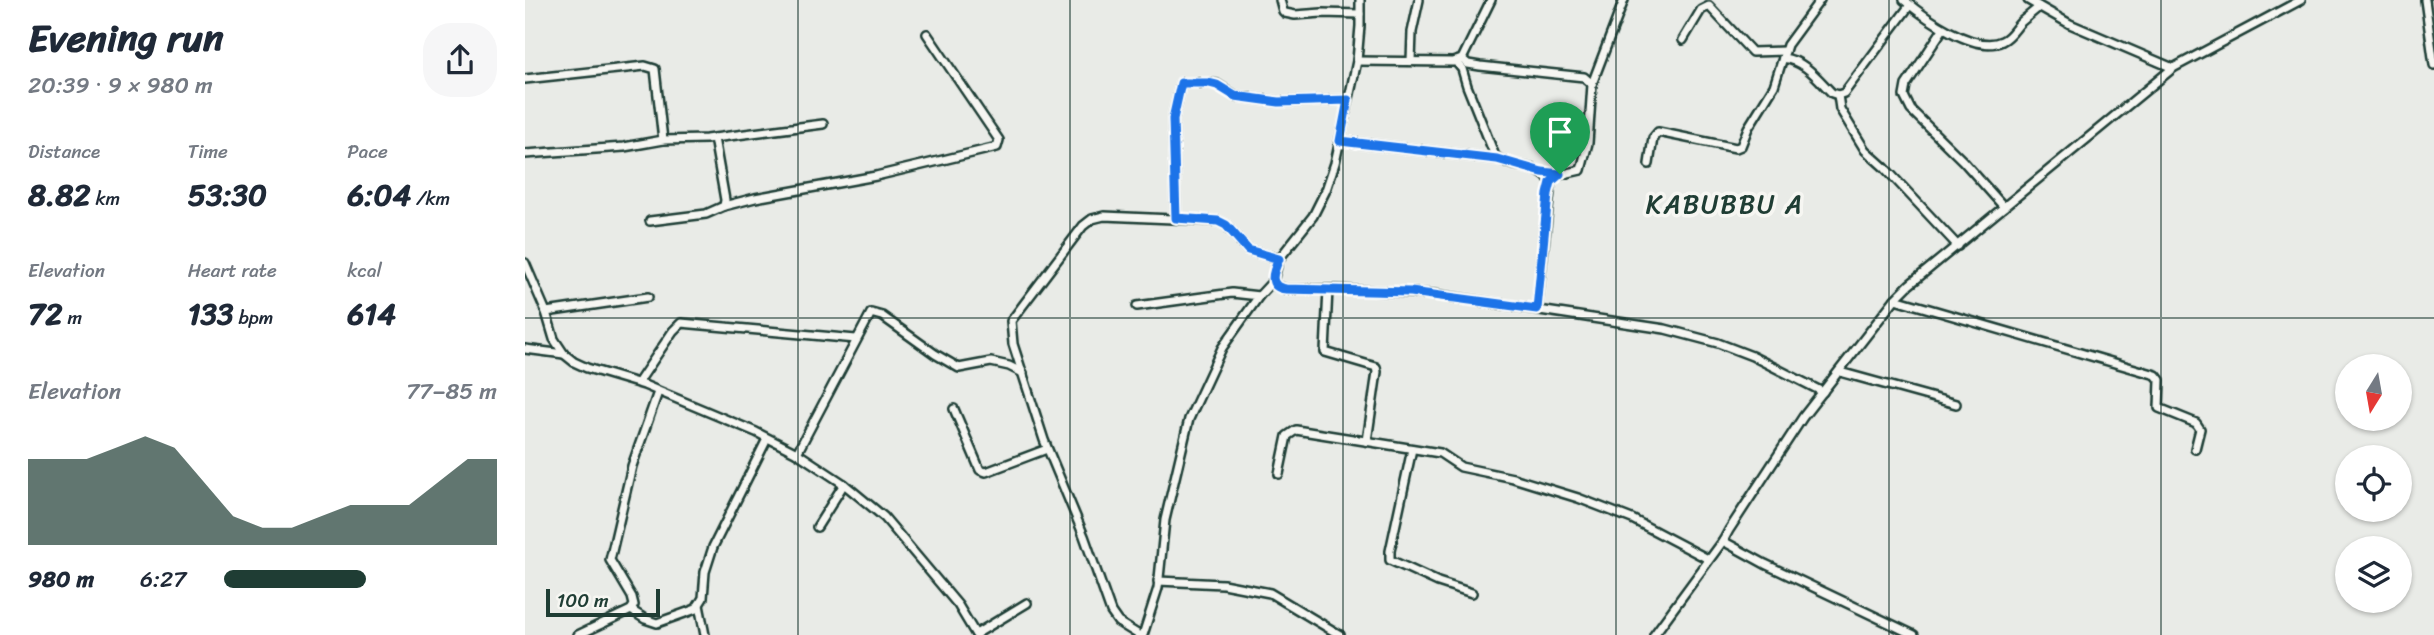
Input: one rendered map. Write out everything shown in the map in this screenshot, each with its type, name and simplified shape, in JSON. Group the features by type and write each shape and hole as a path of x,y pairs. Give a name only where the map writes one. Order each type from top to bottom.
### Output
{"street":[{"path":"1280,0 1283,10 1289,15 1360,14"},
{"path":"1279,259 1248,250 1226,225 1218,221 1104,216 1092,219 1083,226 1011,321 1013,344 1047,449 1084,536 1111,612 1118,622 1141,635 1155,599 1165,520 1189,419 1222,348 1273,281 1279,259 1295,242 1321,203 1340,141 1356,61 1360,0"},
{"path":"1411,61 1412,32 1419,0"},
{"path":"1491,0 1462,63 1467,86 1497,159"},
{"path":"1340,141 1497,159 1542,172 1577,173 1584,163 1588,143 1592,84 1625,0"},
{"path":"1649,164 1653,138 1658,132 1739,148 1774,86 1784,55 1820,0"},
{"path":"2028,0 2070,24 2173,68"},
{"path":"1654,635 1723,541 1803,417 1895,299 2173,68 2301,0"},
{"path":"2425,0 2434,65"},
{"path":"1683,40 1700,10 1709,6 1752,52 1784,55 1795,60 1803,64 1832,93 1838,95 1852,83 1907,2 1954,35 1990,44 2000,43 2008,38 2020,23 2039,7"},
{"path":"1943,29 1906,85 1904,96 1911,110 1963,161 2004,207"},
{"path":"650,221 706,214 724,206 876,176 997,147 999,140 927,34"},
{"path":"1356,61 1462,63 1584,77 1592,84"},
{"path":"525,79 645,66 655,69 663,140"},
{"path":"1176,218 1173,119 1181,83 1209,83 1235,96 1279,102 1348,100"},
{"path":"1838,95 1840,109 1865,150 1958,246"},
{"path":"525,154 624,147 663,140 714,138 823,124"},
{"path":"714,138 724,206"},
{"path":"1542,172 1551,182"},
{"path":"1537,309 1551,182 1560,174"},
{"path":"525,262 554,339 564,354 574,362 694,405 797,453 844,484 884,517 958,605 976,634 1027,603"},
{"path":"1273,281 1281,289 1422,293 1665,329 1752,356 1823,392"},
{"path":"1328,289 1325,352 1376,367 1367,441"},
{"path":"1137,306 1232,293 1259,296"},
{"path":"546,312 648,297"},
{"path":"1895,299 2155,375 2159,380 2159,408 2191,419 2200,429 2195,449"},
{"path":"797,453 871,313 876,313 959,368 991,362 1023,373"},
{"path":"638,383 681,323 856,339"},
{"path":"525,349 564,354"},
{"path":"1840,372 1956,404"},
{"path":"578,635 631,610 634,605 610,560 632,466 658,392"},
{"path":"954,409 981,470 986,472 1047,449"},
{"path":"1279,474 1287,436 1296,430 1440,453 1461,467 1513,478 1632,519 1708,559"},
{"path":"631,610 657,623 696,609 703,597 708,559 713,547 767,439"},
{"path":"1412,449 1390,560 1438,582 1472,593"},
{"path":"817,527 844,484"},
{"path":"1723,541 1914,635"},
{"path":"1158,581 1223,584 1269,593 1340,635"},
{"path":"699,605 705,635"},
{"path":"1320,635 1325,627"}],"district":[{"name":"KABUBBU A","path":"1725,204"}],"route":[{"path":"1181,83 1209,83 1220,86 1235,96 1279,102 1348,100 1340,141 1497,159 1542,172 1560,174 1551,182 1548,194 1537,309 1411,292 1281,289 1273,281 1279,259 1248,250 1226,225 1218,221 1176,218 1173,119 1178,86 1181,83"}]}
